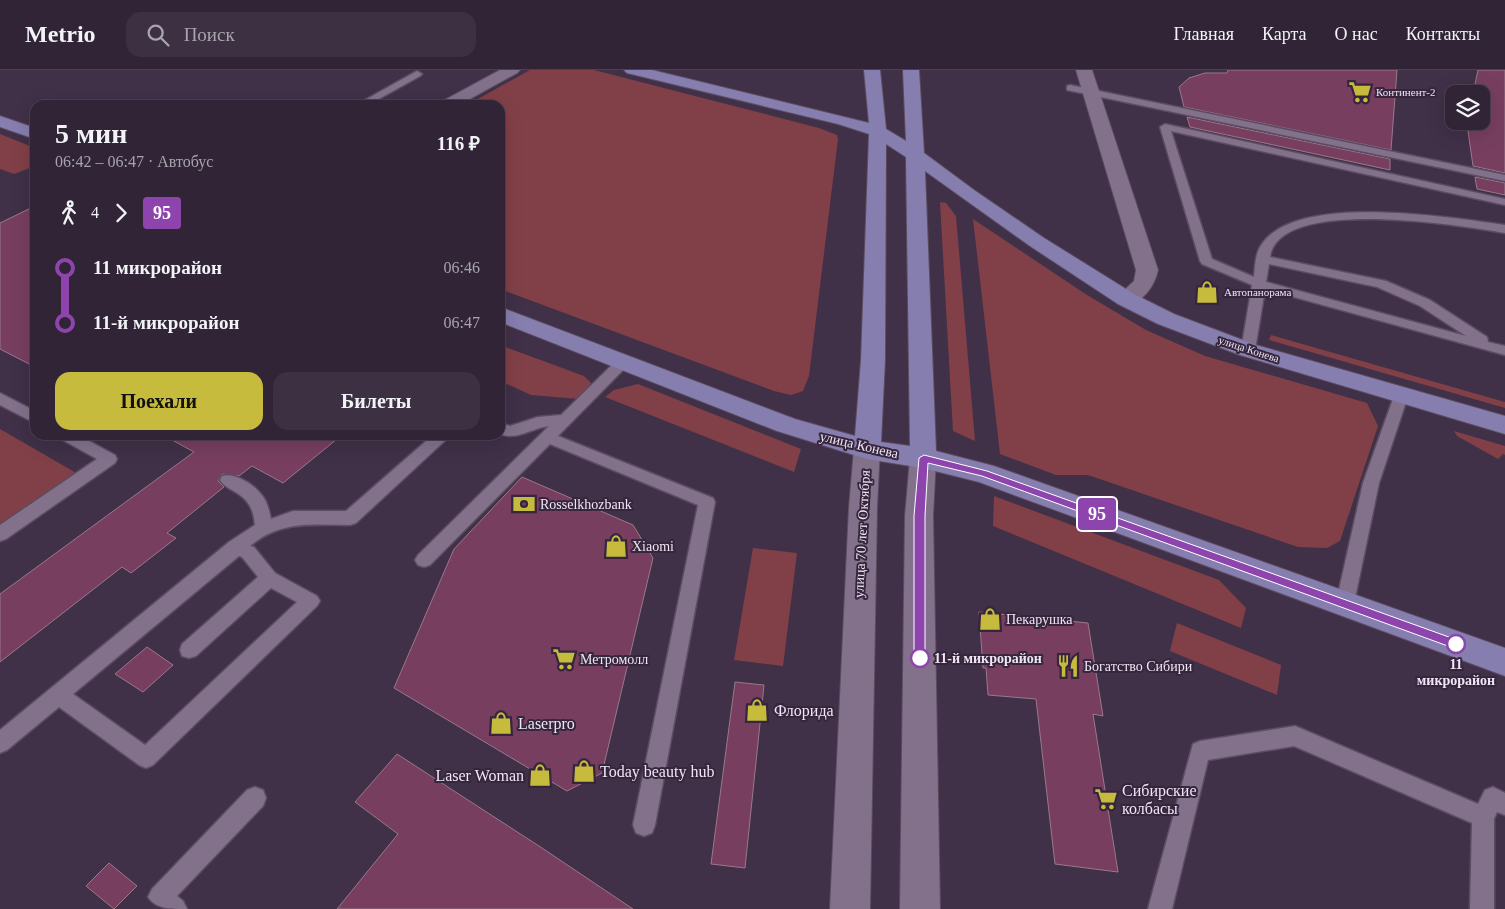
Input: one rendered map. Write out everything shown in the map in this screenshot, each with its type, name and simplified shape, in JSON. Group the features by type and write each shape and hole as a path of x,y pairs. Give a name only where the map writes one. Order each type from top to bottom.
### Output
{"main road":[{"path":"456,100 512,70"},
{"name":"улица Конева","path":"632,70 843,120 878,131 915,155 1013,226 1126,299 1174,322 1248,350 1505,425"},
{"name":"улица 70 лет Октября","path":"850,909 862,526 873,360 878,131 872,70"},
{"path":"911,70 924,458 920,516 920,909"},
{"path":"1084,70 1147,270 1144,283 1126,299"},
{"path":"0,121 30,132"},
{"name":"улица Конева","path":"505,316 786,426 867,448 924,458 984,473 1505,662"}],"lane":[{"path":"370,100 417,74 399,70"},
{"path":"1070,88 1505,178"},
{"path":"1499,350 1260,284 1206,260 1165,127 1505,202"},
{"path":"1248,350 1265,248 1284,231 1311,221 1359,215 1422,216 1505,228"},
{"path":"1264,259 1381,284 1425,303 1499,350"},
{"path":"424,560 623,362"},
{"path":"1344,602 1371,483 1401,396"},
{"path":"0,398 30,415"},
{"path":"505,430 510,432 538,422 564,420"},
{"path":"547,437 707,502 644,825"},
{"path":"0,534 109,459 75,440"},
{"path":"0,743 235,547 264,528 293,518 350,518 437,440"},
{"path":"228,480 254,496 261,506 264,528"},
{"path":"58,695 146,758 312,601 269,578 248,552 235,547"},
{"path":"189,650 269,578"},
{"path":"1160,909 1200,751 1295,736 1483,817"},
{"path":"175,909 160,897 255,798"},
{"path":"1482,909 1483,817 1493,798 1505,804"}],"shaded area":[{"path":"530,70 594,70 819,128 837,135 809,376 803,391 791,395 774,391 505,291 505,100 476,100"},
{"path":"0,134 30,146 30,168 14,174 0,169"},
{"path":"940,202 946,203 956,216 975,441 953,431"},
{"path":"973,219 1087,295 1146,330 1205,356 1367,403 1378,426 1340,541 1327,548 1298,547 1088,475 1056,475 1000,454"},
{"path":"1271,335 1505,402 1505,408 1269,340"},
{"path":"505,347 584,376 591,383 589,389 579,399 531,395 505,383"},
{"path":"638,384 801,449 794,472 605,397 614,390"},
{"path":"0,429 78,474 0,528"},
{"path":"1454,431 1505,446 1505,455 1503,454 1498,459 1457,436"},
{"path":"994,496 1219,580 1246,608 1241,628 993,526"},
{"path":"753,548 797,553 783,666 734,660"},
{"path":"1177,623 1281,665 1277,695 1170,651"}],"building":[{"path":"1228,70 1397,70 1391,150 1184,107 1179,87 1189,78 1205,73 1227,73"},
{"path":"1478,70 1505,70 1505,173 1473,166 1468,130 1490,130 1490,85 1475,85"},
{"path":"1187,117 1390,159 1390,170 1190,127"},
{"path":"1475,177 1505,183 1505,195 1477,189"},
{"path":"30,208 30,364 0,349 0,223"},
{"path":"172,440 336,440 283,483 252,466 239,476 222,474 218,481 224,487 167,533 176,538 131,573 122,567 0,662 0,594 194,452"},
{"name":"Метромолл","path":"522,477 633,525 653,558 602,773 567,791 394,688 454,549"},
{"path":"979,612 1088,623 1103,716 1093,714 1118,872 1055,864 1036,699 988,695 986,668 983,668"},
{"path":"147,647 173,665 143,692 115,674"},
{"path":"735,682 764,685 745,868 711,864"},
{"path":"397,754 633,909 337,909 398,834 355,802"},
{"path":"109,863 137,886 114,909 86,886"}],"bus line":[{"name":"95","path":"920,658 920,516 924,458 984,473 1456,644"}],"place":[{"name":"Континент-2","path":"1360,92"},
{"name":"Автопанорама","path":"1207,292"},
{"name":"Rosselkhozbank","path":"524,504"},
{"name":"Xiaomi","path":"616,546"},
{"name":"Пекарушка","path":"990,619"},
{"name":"11 микрорайон","path":"1456,644"},
{"name":"11-й микрорайон","path":"920,658"},
{"name":"Метромолл","path":"564,659"},
{"name":"Богатство Сибири","path":"1068,666"},
{"name":"Флорида","path":"757,710"},
{"name":"Laserpro","path":"501,723"},
{"name":"Today beauty hub","path":"584,771"},
{"name":"Laser Woman","path":"540,775"},
{"name":"Сибирские колбасы","path":"1106,799"}]}
